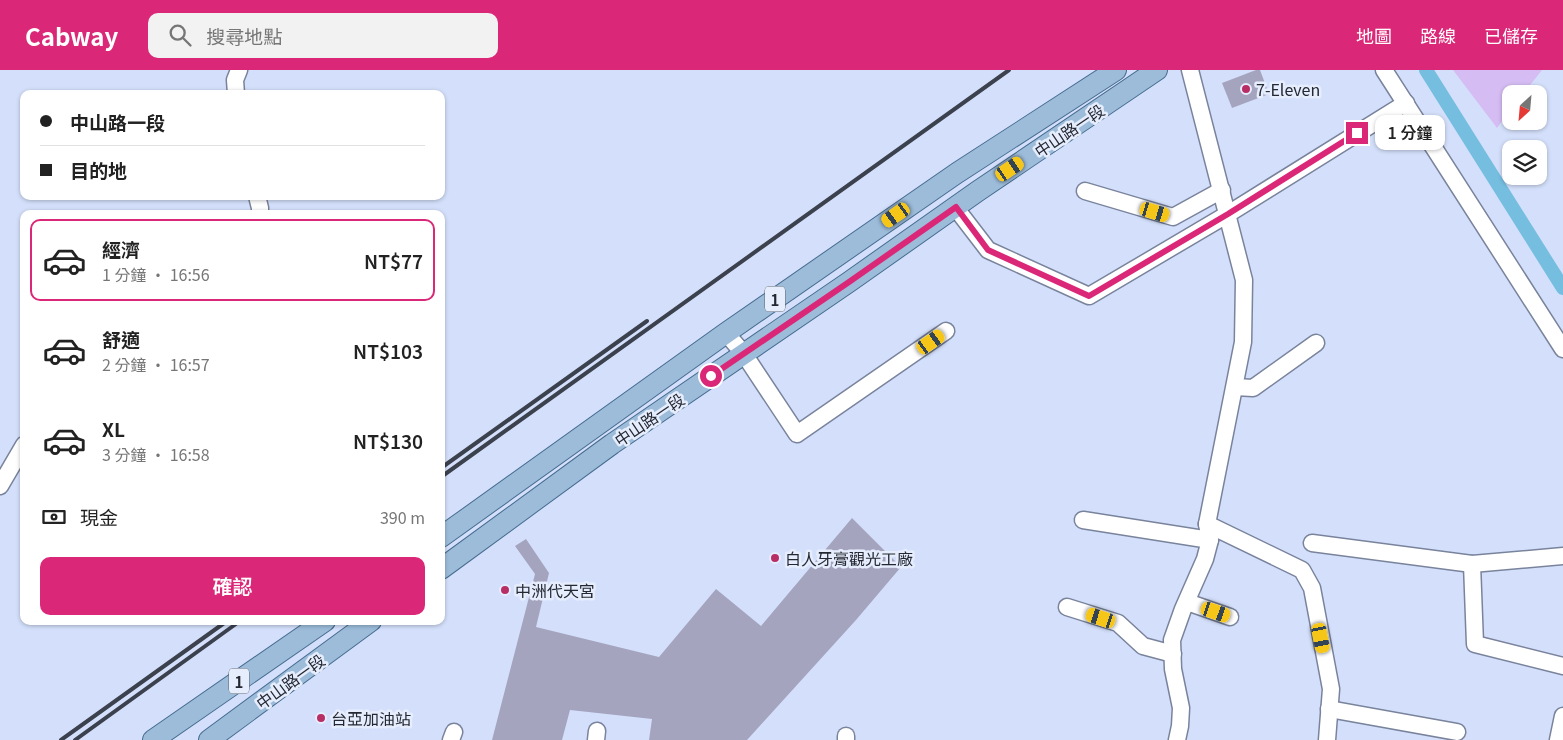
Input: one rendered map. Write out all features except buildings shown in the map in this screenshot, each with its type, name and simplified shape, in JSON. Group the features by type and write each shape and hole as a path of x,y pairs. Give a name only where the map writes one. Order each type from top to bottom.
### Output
{"main road":[{"name":"中山路一段","path":"445,534 726,333 957,173 1116,70"},
{"name":"中山路一段","path":"445,566 612,444 1157,70"},
{"name":"中山路一段","path":"153,740 319,625"},
{"name":"中山路一段","path":"209,740 366,625"},
{"path":"286,649 300,674"}],"street":[{"path":"236,90 235,80 239,70"},
{"path":"1177,740 1181,708 1173,669 1172,640 1183,609 1205,559 1208,532 1243,342 1244,280 1190,70"},
{"path":"1384,70 1563,349"},
{"path":"956,207 988,250 1089,296 1228,214 1406,103"},
{"path":"1085,191 1173,217 1222,190"},
{"path":"726,333 744,354 797,434 946,331"},
{"path":"1235,387 1253,388 1316,343"},
{"path":"0,486 20,452"},
{"path":"1084,520 1208,532 1302,570 1312,588 1331,689 1327,740"},
{"path":"1312,543 1472,564 1563,556"},
{"path":"1472,564 1475,644 1563,666"},
{"path":"1187,602 1230,618"},
{"path":"1067,607 1118,623 1144,646 1173,654"},
{"path":"1329,709 1457,732"},
{"path":"1558,740 1563,716"}],"shaded area":[{"path":"1453,70 1542,70 1530,85 1502,85 1502,121 1497,128"}],"waterway":[{"path":"1426,70 1563,288"}],"railway":[{"path":"445,474 1009,70"},
{"path":"445,465 647,321"},
{"path":"61,740 221,625"},
{"path":"75,740 234,625"}],"place":[{"name":"7-Eleven","path":"1246,89"},
{"name":"白人牙膏觀光工廠","path":"775,558"},
{"name":"中洲代天宮","path":"505,590"},
{"name":"台亞加油站","path":"321,718"}],"route":[{"path":"711,376 956,207 988,250 1089,296 1228,214 1357,133"}]}
